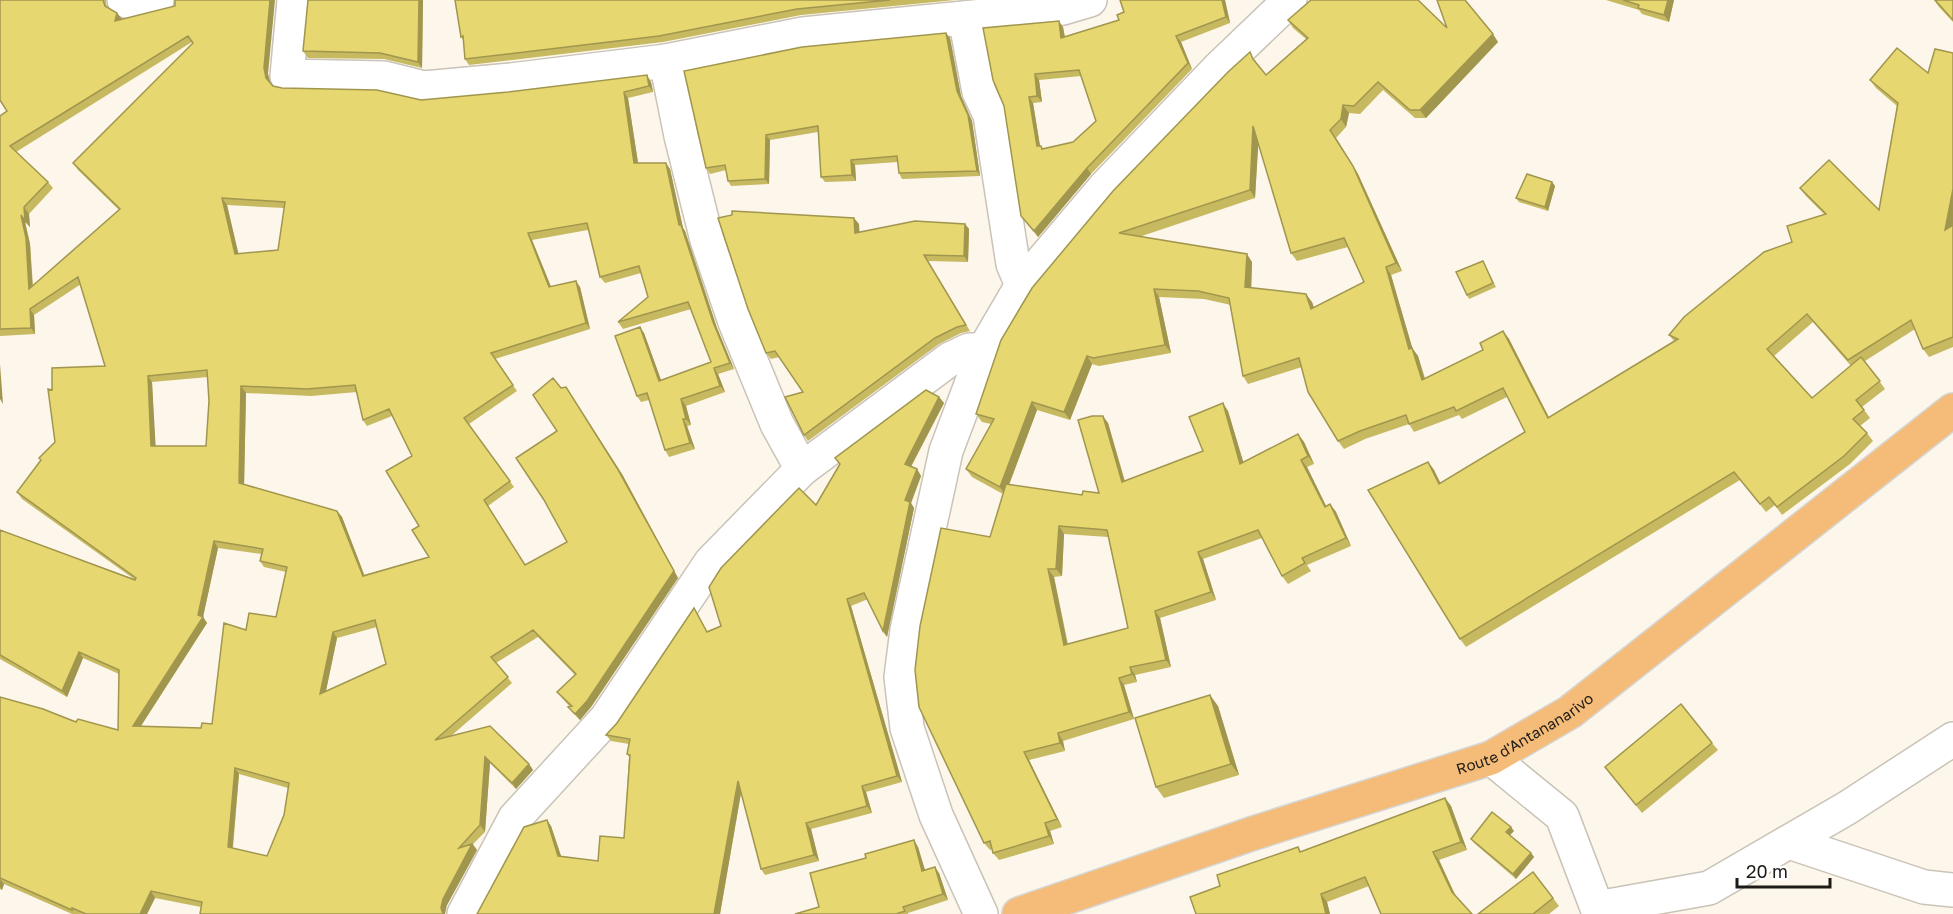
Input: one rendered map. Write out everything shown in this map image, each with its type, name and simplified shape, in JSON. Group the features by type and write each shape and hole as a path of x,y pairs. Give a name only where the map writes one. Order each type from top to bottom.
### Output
{"main road":[{"name":"Route d'Antananarivo","path":"1019,914 1251,834 1491,758 1570,712 1953,410"}],"street":[{"path":"124,0 133,3 157,0"},
{"path":"294,0 286,76 384,78 424,88 666,61 803,33 974,11 1063,8 1090,0"},
{"path":"981,914 936,815 907,728 901,677 907,630 946,452 984,350 1022,285 1105,187 1220,67 1290,0"},
{"path":"974,11 979,92 990,115 1013,264 1022,285"},
{"path":"666,61 681,136 707,240 735,321 777,424 802,469"},
{"path":"464,914 515,818 606,719 711,562 802,469 950,359 969,350 984,350"},
{"path":"1491,758 1562,816 1593,911 1709,888 1847,808 1953,739"},
{"path":"1789,842 1924,887 1953,890"}],"building":[{"path":"0,0 103,0 105,6 117,13 115,21 175,6 175,0 270,0 264,68 266,78 273,86 282,88 377,90 421,100 647,75 649,86 624,92 634,163 666,163 679,225 681,225 713,322 730,363 714,368 720,386 681,399 686,419 683,419 690,443 665,450 647,393 637,396 615,336 640,327 659,381 711,362 688,302 618,322 648,297 639,266 600,277 587,223 528,233 549,287 576,281 586,323 491,353 513,385 464,418 510,481 484,500 525,565 567,542 544,500 516,458 557,431 533,395 553,378 561,388 566,387 617,468 674,571 587,701 575,714 568,707 572,706 557,692 576,674 533,630 491,657 508,677 435,740 490,726 529,764 512,783 485,757 480,825 459,848 472,844 443,899 441,908 443,914 200,914 202,902 151,891 140,914 86,914 0,878 0,697 43,709 76,722 78,719 118,730 119,670 79,652 62,691 0,655 0,530 135,580 136,578 17,492 41,460 39,458 55,442 48,389 52,390 52,368 105,366 78,277 30,309 31,328 0,329 0,116 7,111 0,100","holes":["188,36 193,43 73,163 120,209 29,289 26,238 21,215 25,221 24,207 48,182 10,146","222,198 285,202 278,250 235,254","207,370 209,401 206,446 151,446 148,376","355,385 363,420 389,409 412,456 386,471 419,526 412,530 429,557 363,576 337,511 239,483 241,386 307,389","214,541 263,549 260,561 287,567 276,617 249,613 246,630 224,623 212,724 202,723 201,728 133,726 203,617 198,615","375,620 386,664 320,694 333,632","235,768 289,783 284,815 267,856 228,847"]},
{"path":"308,0 419,0 418,62 380,53 303,51"},
{"path":"455,0 890,0 797,9 659,36 465,59 463,36 461,37"},
{"path":"1120,0 1222,0 1226,17 1176,36 1188,63 1087,168 1034,231 1021,216 1004,106 993,80 983,28 1059,21 1061,38 1119,20 1117,15 1124,12","holes":["1079,70 1096,121 1073,142 1042,149 1041,146 1037,146 1029,97 1037,96 1035,74"]},
{"path":"1311,0 1418,0 1447,28 1437,0 1465,0 1493,34 1420,110 1410,110 1378,82 1354,106 1343,105 1341,119 1330,130 1353,166 1396,263 1386,267 1409,349 1412,348 1422,380 1483,350 1480,343 1503,331 1548,418 1678,339 1669,335 1684,317 1764,252 1792,242 1787,226 1826,214 1800,188 1829,160 1879,210 1898,103 1870,80 1897,48 1928,73 1935,49 1953,53 1953,189 1945,230 1953,225 1953,337 1923,349 1911,320 1848,360 1807,314 1767,349 1812,398 1861,357 1880,381 1856,400 1864,410 1853,419 1867,433 1844,456 1777,507 1769,497 1760,504 1734,472 1460,639 1368,490 1428,462 1439,484 1525,432 1503,388 1456,411 1454,407 1409,424 1406,415 1338,441 1308,392 1299,358 1243,376 1229,298 1198,291 1154,289 1165,345 1093,358 1087,356 1064,412 1032,402 1000,487 966,469 994,419 976,414 1001,340 1032,288 1113,191 1250,52 1266,75 1308,38 1288,20","holes":["1253,126 1291,253 1344,238 1364,282 1311,309 1306,294 1245,287 1247,254 1119,233 1250,190"]},
{"path":"1623,0 1668,0 1664,15 1638,8 1639,5"},
{"path":"1935,0 1953,0 1953,20"},
{"path":"946,33 957,91 968,115 977,171 899,173 897,156 851,160 852,175 821,177 818,126 766,135 765,179 728,181 725,165 706,168 684,71 802,47"},
{"path":"1527,174 1552,182 1545,207 1516,198"},
{"path":"732,211 854,218 855,233 915,221 965,224 964,256 924,255 966,325 935,338 804,435 785,397 803,392 775,351 766,353 748,309 718,218 732,215"},
{"path":"1483,261 1493,283 1467,295 1456,272"},
{"path":"926,390 939,397 905,464 917,469 905,500 910,502 883,631 864,593 847,599 897,776 862,786 867,806 806,823 814,855 761,869 738,781 714,914 477,914 524,827 547,820 558,856 598,861 600,836 624,838 630,755 627,754 630,739 606,735 617,723 694,608 707,632 721,626 709,587 721,568 799,488 816,505 840,464 835,458"},
{"path":"1223,403 1240,464 1298,434 1308,456 1301,460 1325,507 1330,504 1346,538 1302,558 1305,563 1282,576 1258,530 1198,552 1211,592 1155,611 1166,660 1130,667 1132,674 1119,678 1129,712 1058,733 1060,743 1024,752 1057,819 1045,823 1049,836 993,853 990,841 984,843 919,707 915,670 920,626 941,528 990,537 1006,484 1082,495 1083,491 1099,493 1078,420 1103,416 1122,482 1203,451 1189,417","holes":["1059,526 1107,530 1128,628 1064,645 1048,569 1056,569"]},
{"path":"1210,695 1231,764 1156,787 1135,718"},
{"path":"1681,704 1712,743 1636,805 1605,767"},
{"path":"1445,798 1461,842 1433,852 1452,892 1472,914 1381,914 1365,877 1321,894 1326,914 1196,914 1190,897 1220,886 1217,875 1298,847 1300,852"},
{"path":"1492,812 1511,827 1506,832 1531,853 1513,874 1471,839"},
{"path":"914,840 922,871 935,867 943,894 903,907 905,911 896,914 795,914 819,907 810,873 866,858 865,854"},
{"path":"1533,872 1553,898 1533,914 1478,914"}]}
